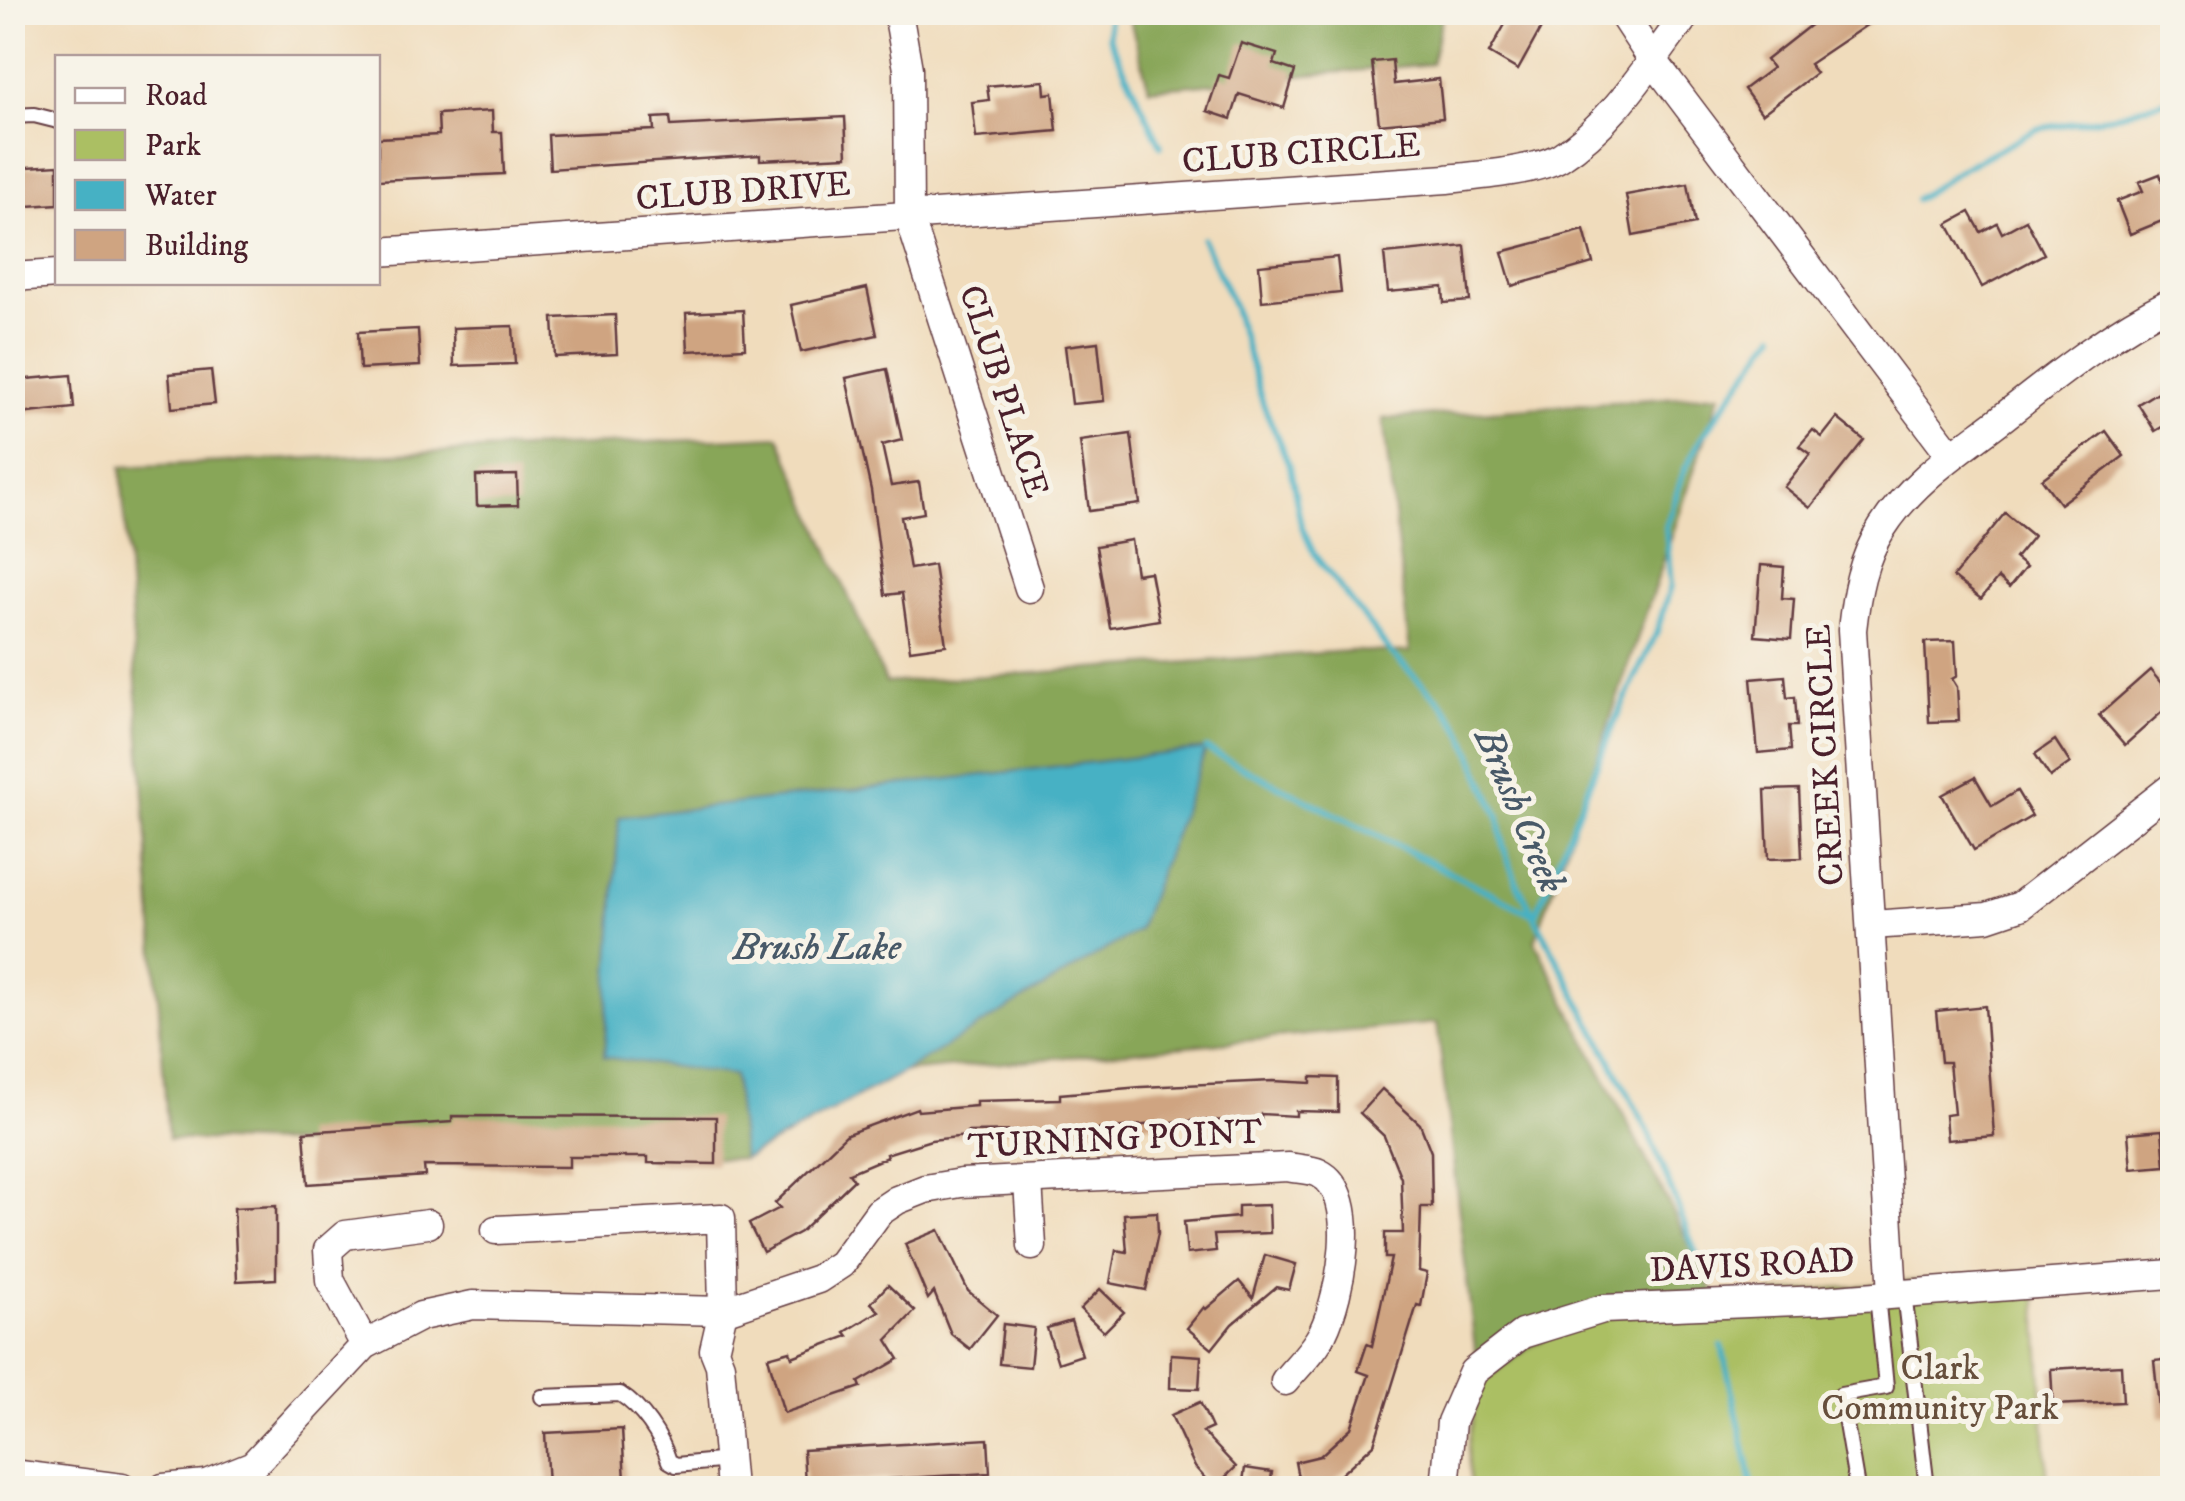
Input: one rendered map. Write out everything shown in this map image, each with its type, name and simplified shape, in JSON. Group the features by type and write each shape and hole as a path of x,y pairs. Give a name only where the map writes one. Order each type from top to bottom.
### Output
{"street":[{"path":"898,12 908,69 909,216"},
{"path":"1621,12 1652,60 1950,454"},
{"name":"CLUB CIRCLE","path":"909,216 1447,180 1558,159 1610,114 1688,12"},
{"name":"CLUB DRIVE","path":"380,252 909,216"},
{"name":"CLUB PLACE","path":"909,216 1029,588"},
{"path":"12,277 55,274"},
{"name":"CREEK CIRCLE","path":"1891,1294 1852,630 1864,564 1881,528 1904,498 1950,454 2065,367 2172,302"},
{"path":"1872,925 1971,919 2020,906 2053,884 2172,786"},
{"name":"TURNING POINT","path":"365,1344 421,1316 473,1305 723,1310 818,1279 842,1264 879,1212 925,1189 1109,1173 1288,1167 1320,1173 1342,1198 1344,1230 1338,1286 1322,1334 1285,1382"},
{"path":"1028,1182 1032,1246"},
{"path":"496,1230 722,1218 723,1310 714,1350 720,1365 731,1488"},
{"path":"176,1488 206,1484 254,1465 365,1344 330,1280 328,1250 345,1234 428,1224"},
{"name":"DAVIS ROAD","path":"1444,1488 1451,1422 1473,1372 1522,1334 1603,1309 2172,1274"},
{"path":"12,1474 122,1488"}],"lane":[{"path":"12,64 14,116 34,115 55,121"},
{"path":"1891,1294 1914,1384 1927,1488"},
{"path":"1886,1387 1891,1294"},
{"path":"1858,1488 1842,1395 1914,1384"},
{"path":"542,1398 620,1394 640,1410 666,1449 669,1461 676,1465 728,1460"}],"green space":[{"path":"1128,13 1443,13 1431,64 1149,89"},
{"path":"1720,394 1535,941 1714,1293 1593,1301 1479,1384 1437,1023 903,1072 743,1159 168,1139 121,467 779,436 886,683 1349,651 1410,652 1383,419"},
{"name":"Clark Community Park","path":"2035,1270 2048,1488 1470,1488 1468,1446 1479,1384 1528,1348 1603,1309"}],"water":[{"name":"Brush Lake","path":"1206,749 1138,930 903,1072 743,1159 734,1075 604,1057 619,817"}],"building":[{"path":"1512,12 1550,12 1518,70 1489,53"},
{"path":"1827,12 1886,12 1809,64 1816,73 1762,114 1744,89 1772,68 1766,60"},
{"path":"1241,43 1277,54 1274,64 1295,71 1284,108 1239,94 1231,119 1207,111 1219,75 1229,78"},
{"path":"1392,60 1394,84 1439,79 1443,118 1379,124 1372,62"},
{"path":"1044,81 1045,94 1053,93 1057,131 976,138 972,102 989,100 987,86"},
{"path":"492,111 493,132 502,132 504,174 380,180 380,138 439,135 438,114"},
{"path":"670,117 671,126 845,117 847,156 760,160 760,155 550,169 548,135 654,130 653,118"},
{"path":"55,165 55,204 12,207 12,168"},
{"path":"2160,174 2162,180 2172,176 2172,217 2130,234 2117,201 2143,191 2139,182"},
{"path":"1688,184 1695,224 1633,236 1626,195"},
{"path":"1970,212 1981,232 1997,223 2002,233 2026,220 2044,254 1982,287 1948,224"},
{"path":"1584,230 1593,263 1512,286 1502,252"},
{"path":"1465,246 1470,301 1444,303 1443,287 1388,292 1384,254"},
{"path":"1337,257 1341,293 1262,301 1259,265"},
{"path":"867,288 877,335 801,352 791,305"},
{"path":"743,310 745,348 688,351 686,313"},
{"path":"615,315 617,354 555,357 553,318"},
{"path":"513,326 515,364 454,366 453,328"},
{"path":"418,329 420,366 360,369 358,332"},
{"path":"1098,342 1104,401 1072,404 1065,346"},
{"path":"887,369 902,440 882,445 891,486 919,482 924,513 901,517 910,569 934,565 946,645 910,650 902,593 885,595 871,490 846,378"},
{"path":"211,370 215,404 172,408 169,374"},
{"path":"71,375 74,408 19,414 16,380"},
{"path":"2172,383 2172,421 2155,431 2138,404"},
{"path":"1837,418 1864,440 1810,508 1784,487 1810,454 1799,446 1813,430 1822,437"},
{"path":"2106,431 2124,456 2060,504 2042,479"},
{"path":"1131,434 1140,504 1089,511 1080,441"},
{"path":"517,475 518,505 477,506 476,476"},
{"path":"2005,513 2033,536 2015,558 2026,567 2009,588 1998,578 1981,599 1953,577"},
{"path":"1131,540 1136,574 1150,572 1159,620 1110,628 1096,546"},
{"path":"1761,565 1784,567 1782,598 1794,599 1791,639 1755,636"},
{"path":"1955,641 1957,676 1952,679 1957,687 1959,721 1929,722 1925,642"},
{"path":"2150,670 2172,696 2172,703 2125,745 2099,715"},
{"path":"1785,676 1787,698 1795,697 1797,726 1789,726 1791,750 1758,753 1751,679"},
{"path":"2055,740 2070,763 2050,777 2035,754"},
{"path":"1975,777 1992,806 2017,791 2032,816 1974,850 1942,795"},
{"path":"1799,789 1802,858 1768,859 1765,790"},
{"path":"1985,1006 1994,1136 1947,1140 1945,1115 1954,1114 1949,1062 1941,1062 1936,1011"},
{"path":"1311,1077 1338,1078 1338,1112 1296,1111 1296,1116 1261,1114 1261,1120 1184,1121 1094,1130 967,1132 967,1136 931,1140 886,1154 887,1157 849,1173 854,1180 800,1232 763,1252 749,1224 780,1208 775,1203 847,1134 917,1108 918,1111 976,1106 976,1101 1060,1099 1060,1094 1141,1087 1311,1083"},
{"path":"1382,1089 1420,1124 1431,1152 1432,1207 1421,1207 1419,1271 1427,1273 1421,1306 1417,1305 1374,1444 1326,1488 1300,1488 1295,1462 1320,1456 1351,1428 1369,1375 1358,1371 1367,1344 1372,1346 1391,1258 1385,1258 1385,1233 1403,1233 1401,1178 1384,1136 1360,1113"},
{"path":"452,1116 716,1117 716,1164 648,1163 648,1157 569,1157 569,1167 424,1166 425,1176 308,1184 304,1132 452,1122"},
{"path":"2162,1130 2165,1166 2131,1169 2128,1133"},
{"path":"1269,1205 1270,1233 1214,1235 1216,1251 1187,1254 1184,1222 1238,1217 1238,1206"},
{"path":"276,1206 276,1279 237,1281 234,1208"},
{"path":"1157,1212 1158,1233 1146,1290 1110,1283 1116,1250 1127,1252 1124,1214"},
{"path":"939,1230 968,1291 997,1315 970,1349 951,1334 934,1292 928,1299 905,1244"},
{"path":"1265,1255 1296,1264 1289,1290 1276,1287 1232,1324 1212,1349 1187,1328 1204,1307 1239,1281 1253,1298"},
{"path":"888,1285 915,1311 887,1340 899,1359 859,1382 861,1387 784,1413 768,1357 790,1351 792,1357 848,1336 845,1332 879,1311 871,1303"},
{"path":"1100,1289 1124,1312 1104,1332 1080,1309"},
{"path":"1071,1321 1082,1355 1058,1363 1047,1328"},
{"path":"1003,1324 1034,1328 1030,1367 999,1364"},
{"path":"1171,1354 1201,1356 1199,1389 1170,1388"},
{"path":"2172,1359 2172,1416 2160,1417 2154,1361"},
{"path":"2121,1365 2123,1402 2053,1405 2051,1369"},
{"path":"1200,1402 1212,1428 1203,1432 1236,1467 1214,1488 1195,1467 1171,1415"},
{"path":"622,1429 625,1481 548,1486 545,1433"},
{"path":"988,1439 990,1473 805,1484 803,1450"},
{"path":"1245,1468 1272,1472 1270,1488 1242,1488"}],"waterway":[{"name":"Brush Creek","path":"1108,12 1109,37 1161,146"},
{"path":"1916,199 1965,167 2037,129 2110,117 2172,98"},
{"name":"Brush Creek","path":"1203,239 1233,305 1263,404 1290,467 1301,525 1314,554 1392,654 1444,705 1463,733 1499,817 1503,846 1516,881 1648,1131 1697,1256"},
{"path":"1536,914 1615,721 1656,634 1671,586 1666,527 1684,471 1703,435 1775,334"},
{"path":"1206,749 1534,915"},
{"name":"Brush Creek","path":"1722,1346 1753,1488"}]}
